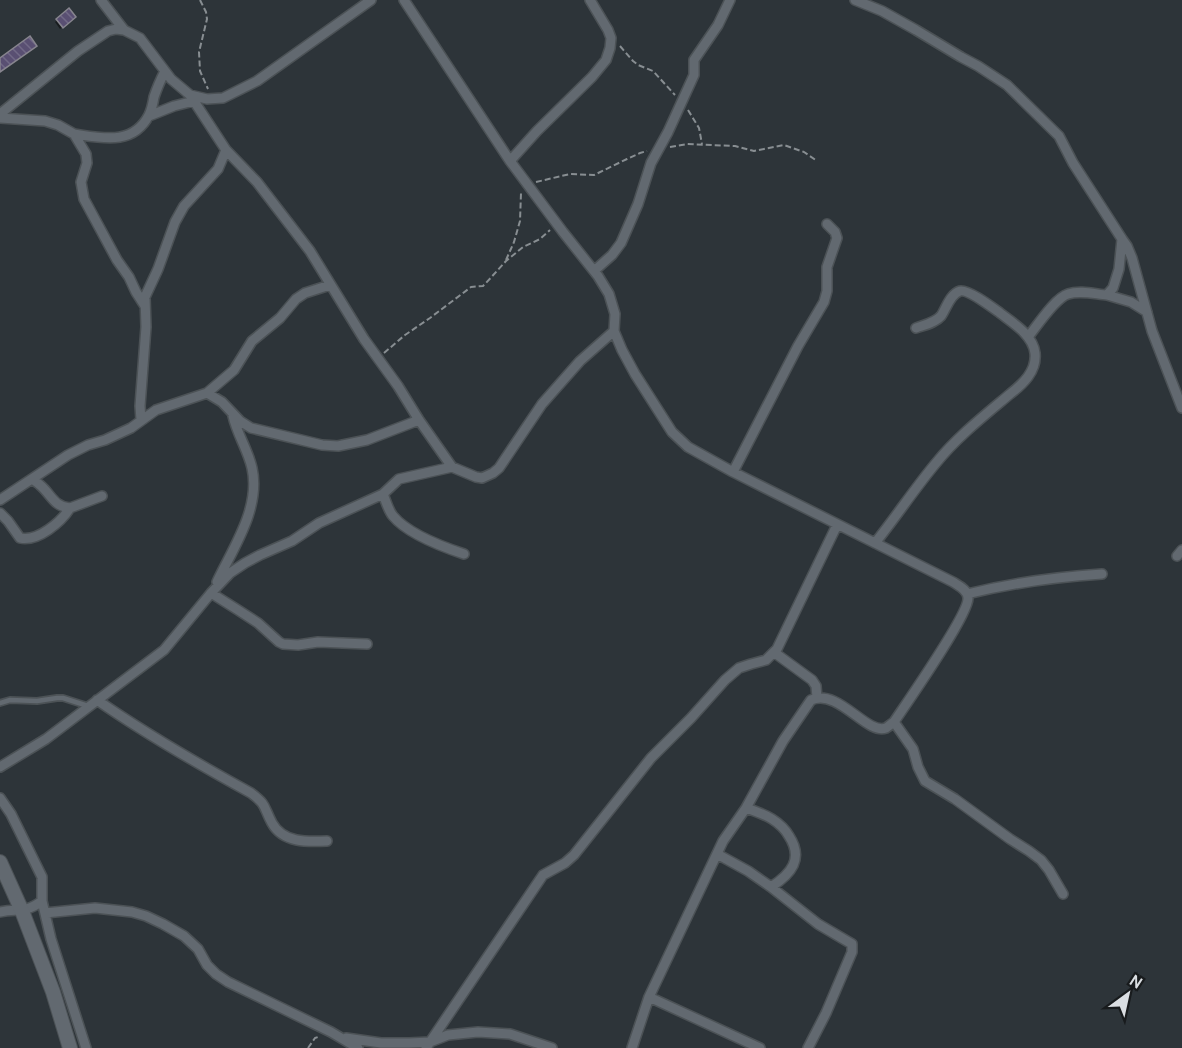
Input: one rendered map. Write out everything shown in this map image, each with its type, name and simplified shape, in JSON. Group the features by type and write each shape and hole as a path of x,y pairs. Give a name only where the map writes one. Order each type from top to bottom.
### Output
{"main road":[{"path":"0,861 53,992 70,1048"}],"street":[{"path":"101,0 124,30"},
{"path":"149,116 192,98 223,98 257,81 371,0"},
{"path":"404,0 510,161 609,294 615,314 614,331 622,350 672,432 688,447 733,472 953,582 967,594 967,606 956,627 894,722 886,728 878,728 867,723 836,702 817,698 811,700 723,842 649,997 632,1048"},
{"path":"510,161 606,60 611,38 590,0"},
{"path":"594,271 612,255 621,243 630,225 651,163 694,75 694,60 718,25 730,0"},
{"path":"855,0 882,11 916,30 1007,85 1059,136 1072,163 1127,246 1147,312 1182,408"},
{"path":"0,116 78,51 108,31 124,30 140,38 171,79 192,98 226,150 257,182 310,251 364,339 452,467 476,477 482,478 499,468 542,404 580,361 614,331"},
{"path":"0,116 58,124 74,134 109,139 118,138 135,131 149,116 165,71"},
{"path":"74,134 86,154 87,164 81,182 84,199 145,306"},
{"path":"141,420 146,327 145,297 175,222 184,206 218,169 226,150"},
{"path":"733,472 798,346 824,302 827,267 837,238 835,232 827,224"},
{"path":"1107,295 1113,288 1119,269 1122,239"},
{"path":"0,500 68,455 131,428 156,410 207,393 234,370 252,341 280,318 296,299 305,293 330,285"},
{"path":"875,543 936,462 987,413 1027,380 1034,366 1035,354 1031,342 1023,331 997,311 963,291 954,296 936,320 916,328"},
{"path":"1028,337 1059,299 1068,294 1107,295 1131,302 1147,312"},
{"path":"207,393 222,402 244,425 322,445 338,446 367,440 419,420"},
{"path":"212,591 245,524 252,497 252,471 233,416"},
{"path":"0,768 46,739 164,650 212,591 230,573 252,559 292,541 319,523 382,494 399,479 452,467"},
{"path":"32,479 41,485 54,502 70,508"},
{"path":"382,494 393,516 404,526 464,554"},
{"path":"0,513 20,538 28,540 60,521 70,508 102,496"},
{"path":"428,1045 543,875 565,863 574,855 651,758 725,680 739,668 766,660 775,652 837,525"},
{"path":"967,594 1022,582 1102,574"},
{"path":"212,591 284,644 298,645 318,642 367,644"},
{"path":"775,652 813,680 817,698"},
{"path":"97,700 165,745 251,793 263,803 275,827 289,838 302,842 327,841"},
{"path":"894,722 913,749 925,781 1029,850 1049,870 1063,894"},
{"path":"0,761 11,760"},
{"path":"0,798 11,814 42,877 42,901 51,939 86,1048"},
{"path":"746,808 774,820 784,828 794,844 796,854 792,868 785,878 771,887"},
{"path":"717,854 748,871 818,924 851,942 852,952 808,1048"},
{"path":"0,912 22,911 42,901"},
{"path":"45,913 95,908 146,916 184,936 198,949 207,965 228,982 358,1048"},
{"path":"649,997 760,1048"},
{"path":"335,1035 381,1043 428,1045 448,1035 478,1032 510,1034 552,1048"}],"lane":[{"path":"0,703 10,700 37,701 63,698 87,706"}],"path":[{"path":"200,0 207,19 199,52 200,71 208,88 210,99"},
{"path":"611,38 638,65 653,71 682,102 699,128 702,145"},
{"path":"528,184 570,174 594,175 640,153 687,144 735,146 754,151 784,145 804,152 817,161"},
{"path":"506,261 520,221 520,175"},
{"path":"378,358 405,335 471,287 483,286 506,261 523,247 540,239 557,224"},
{"path":"308,1048 315,1038 335,1035"}],"building":[{"path":"69,8 76,17 63,28 56,19"},
{"path":"30,36 37,46 0,72 0,58"}]}
